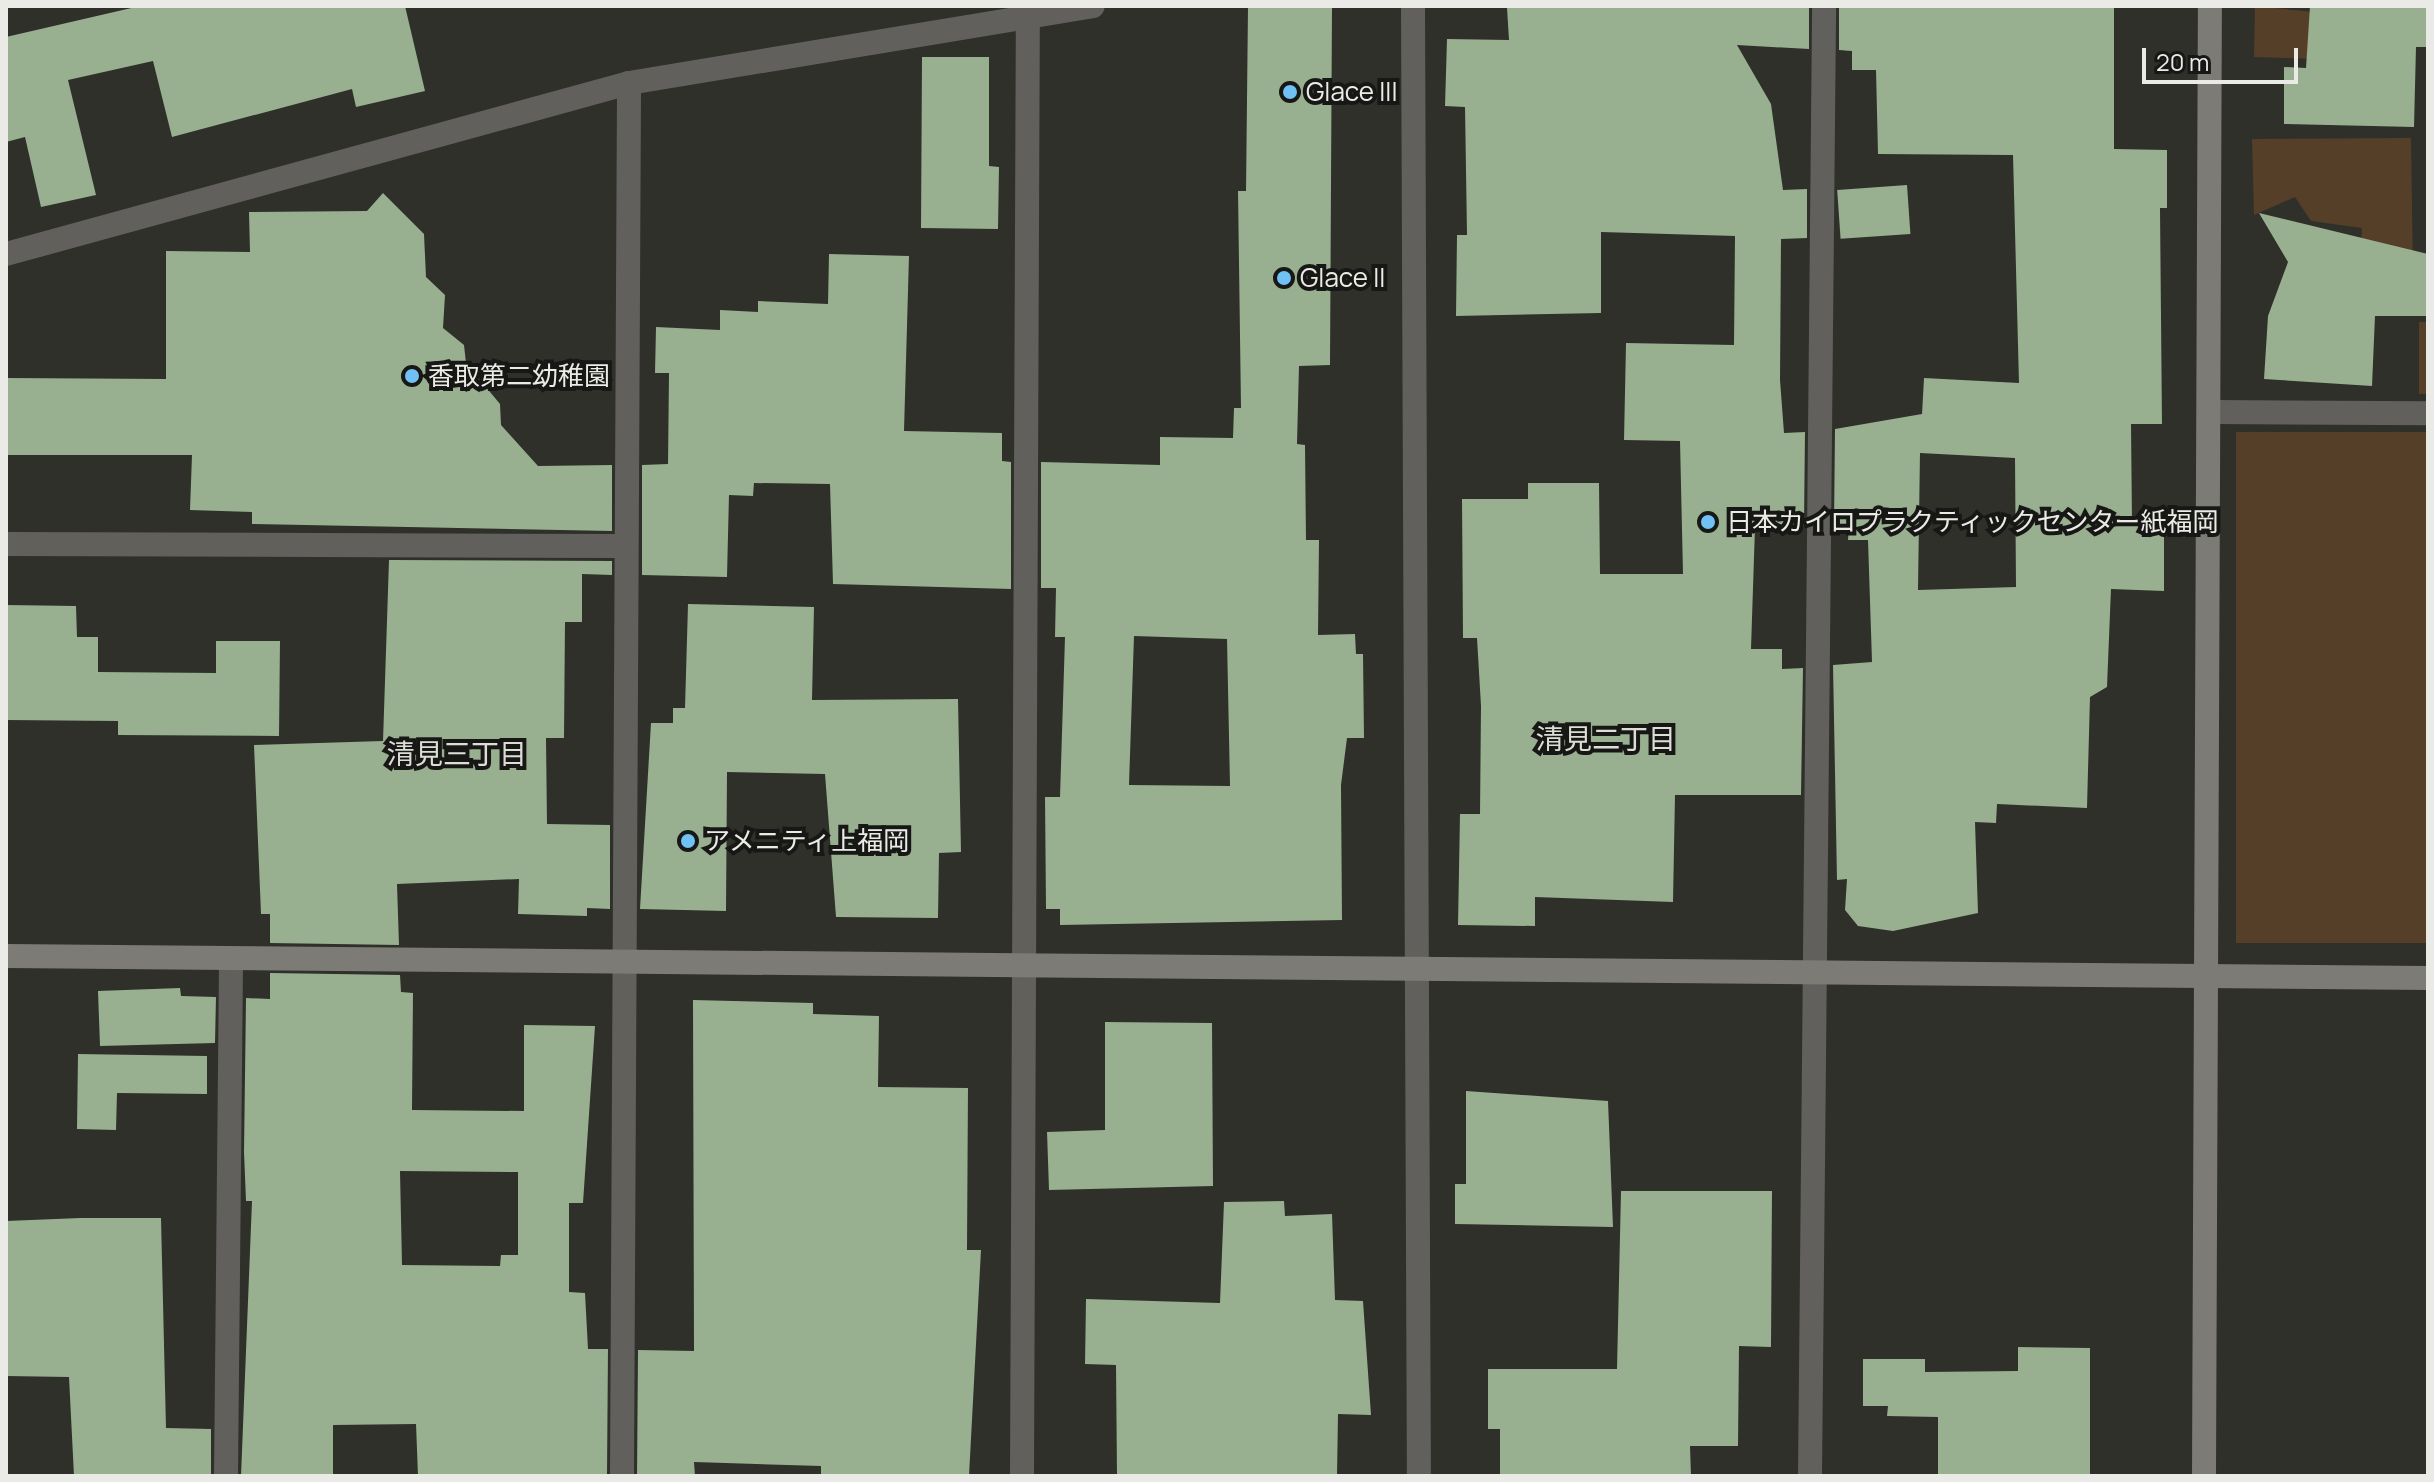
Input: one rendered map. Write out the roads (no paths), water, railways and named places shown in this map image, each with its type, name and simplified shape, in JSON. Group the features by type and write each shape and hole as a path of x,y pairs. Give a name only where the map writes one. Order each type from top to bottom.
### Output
{"street":[{"path":"6,254 629,83 1028,11 1093,6"},
{"path":"1413,6 1419,1476"},
{"path":"1810,1476 1824,6"},
{"path":"2204,1476 2210,980 2210,6"},
{"path":"1022,1476 1028,962 1028,11"},
{"path":"622,1476 624,546 629,83"},
{"path":"2212,412 2428,413"},
{"path":"6,544 624,546"},
{"path":"6,956 231,960 624,957 2210,980 2428,978"},
{"path":"226,1476 231,960"}],"place":[{"name":"Glace III","path":"1290,92"},
{"name":"Glace II","path":"1284,278"},
{"name":"香取第二幼稚園","path":"412,376"},
{"name":"日本カイロプラクティックセンター紙福岡","path":"1708,522"},
{"name":"アメニティ上福岡","path":"688,841"}],"district":[{"name":"清見二丁目","path":"1606,738"},
{"name":"清見三丁目","path":"457,753"}]}
